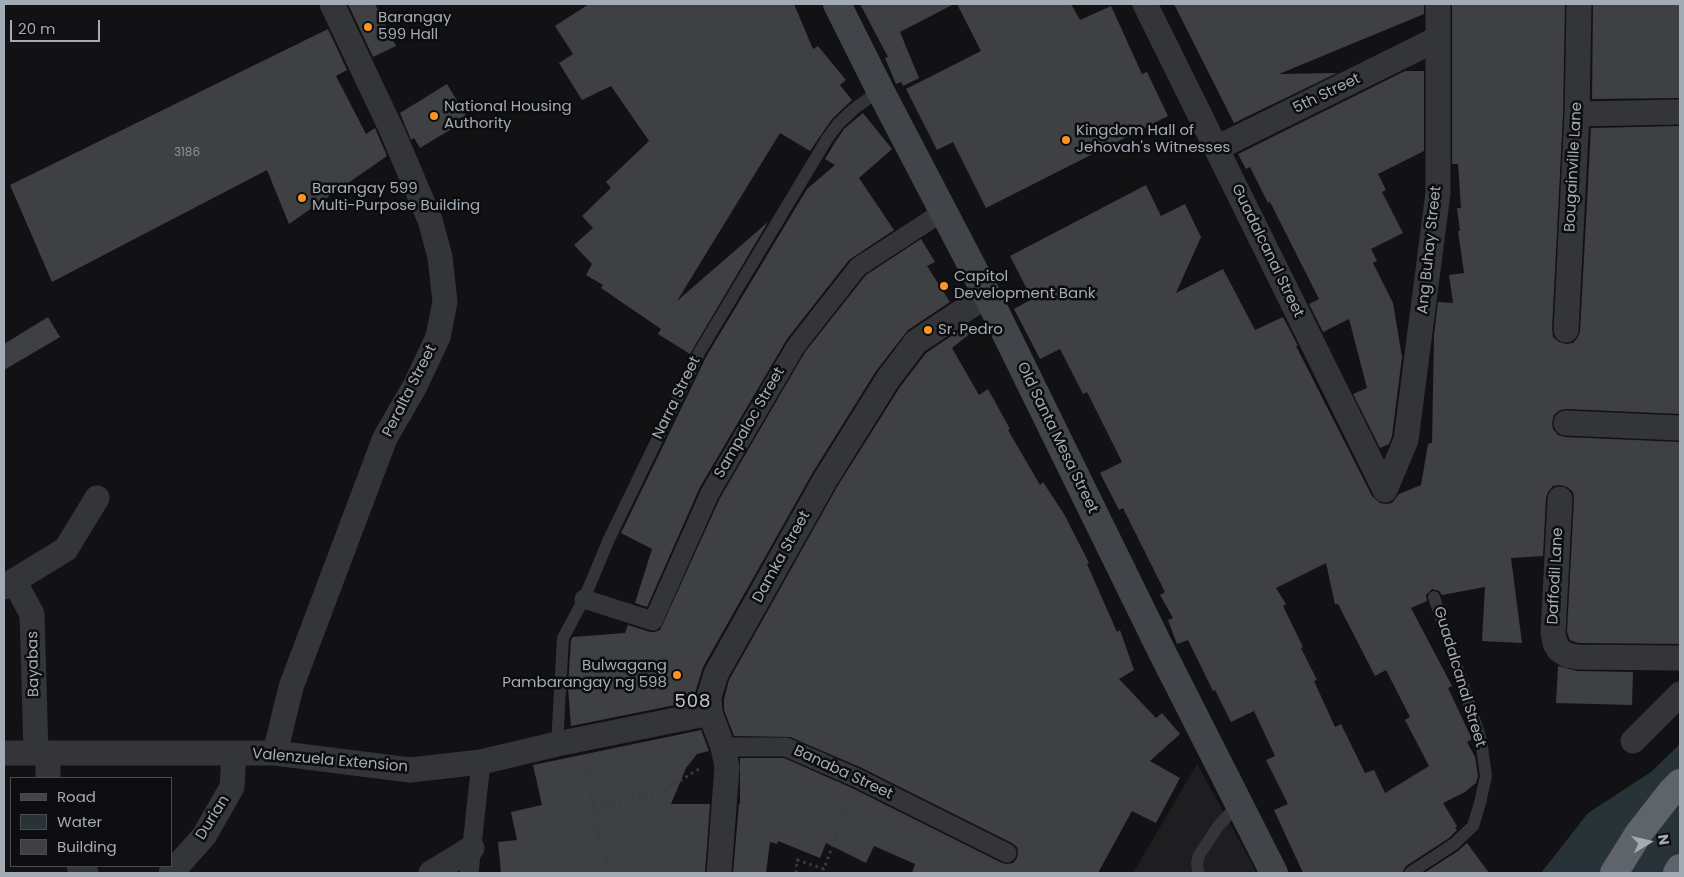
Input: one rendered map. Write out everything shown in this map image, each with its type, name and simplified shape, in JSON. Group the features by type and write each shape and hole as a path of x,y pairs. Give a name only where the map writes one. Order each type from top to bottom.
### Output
{"highway":[{"path":"1614,873 1639,833 1680,783"},
{"path":"1677,873 1680,868"}],"main road":[{"name":"Old Santa Mesa Street","path":"837,4 987,295 1162,652 1274,873"}],"street":[{"name":"Peralta Street","path":"275,753 291,687 385,438 415,386 438,337 445,302 440,257 430,220 393,134 332,4"},
{"name":"Guadalcanal Street","path":"1145,4 1387,495"},
{"name":"Ang Buhay Street","path":"1387,495 1406,440 1438,193 1438,4"},
{"name":"Bougainville Lane","path":"1566,330 1577,114 1579,4"},
{"name":"5th Street","path":"1217,148 1438,39"},
{"path":"1577,114 1680,112"},
{"name":"Sampaloc Street","path":"584,599 654,621 710,493 796,346 858,267 944,211"},
{"name":"Damka Street","path":"719,873 727,767 723,747 710,713 709,697 716,674 825,480 888,379 916,342 987,295"},
{"path":"1566,424 1680,428"},
{"path":"9,584 66,549 97,498"},
{"name":"Daffodil Lane","path":"1560,499 1553,633 1559,650 1567,655 1577,657 1680,658"},
{"name":"Bayabas","path":"9,584 32,614 42,753 48,777"},
{"path":"1633,741 1680,694"},
{"name":"Valenzuela Extension","path":"4,753 275,753 410,770 480,762 710,713"},
{"name":"Banaba Street","path":"723,747 786,746 857,778 1007,853"},
{"name":"Durian","path":"171,873 204,836 232,787 234,754"},
{"path":"469,873 480,762"},
{"path":"430,873 472,848"}],"lane":[{"name":"Narra Street","path":"568,742 562,638 584,599 613,531 700,351 827,139 838,124 880,90"},
{"name":"Guadalcanal Street","path":"1410,873 1454,844 1472,826 1480,803 1486,776 1481,740 1434,597"},
{"path":"1198,872 1197,863 1199,855 1219,825 1240,803"}],"path":[{"path":"568,742 594,808 600,842 611,873"},
{"path":"594,808 663,791 697,771 723,747"},
{"path":"796,873 798,860 824,869 857,778"}],"shaded area":[{"path":"1197,764 1257,873 1133,873"}],"water":[{"path":"1680,744 1680,873 1541,873 1588,813 1651,772"}],"building":[{"name":"Barangay 599 Hall","path":"348,4 375,4 396,46 373,57"},
{"path":"589,4 794,4 813,49 818,46 846,80 840,85 852,100 832,119 810,151 780,133 677,301 768,222 690,354 658,334 661,329 601,288 603,285 586,275 592,264 574,245 593,228 582,216 611,188 606,182 649,141 611,86 582,100 559,63 573,54 555,26"},
{"path":"860,4 954,4 900,32 919,78 903,86 901,82 896,84 885,58 888,57"},
{"path":"957,4 1071,4 1080,20 1111,6 1142,74 1147,72 1168,116 986,208 953,142 937,150 906,89 981,51"},
{"path":"1174,4 1424,4 1424,14 1279,74 1337,73 1234,123"},
{"path":"1452,4 1565,4 1563,114 1552,329 1553,337 1559,342 1573,343 1580,331 1591,128 1680,126 1680,414 1567,409 1560,410 1554,415 1552,423 1553,429 1558,435 1565,437 1680,442 1680,644 1578,643 1570,640 1567,632 1574,499 1573,492 1567,487 1553,486 1546,498 1543,556 1511,558 1522,643 1482,641 1485,587 1442,595 1439,591 1432,589 1426,595 1427,601 1411,608 1452,686 1448,688 1472,739 1467,742 1475,757 1478,776 1476,783 1465,792 1443,803 1457,826 1455,828 1457,830 1449,838 1406,866 1402,873 1303,873 1274,810 1288,804 1266,760 1275,756 1254,711 1231,722 1215,690 1213,691 1188,640 1177,644 1168,620 1173,618 1160,595 1165,592 1123,508 1119,510 1100,473 1122,462 1087,392 1083,394 1060,349 1040,359 1014,309 1032,299 1010,256 1146,185 1161,216 1185,204 1201,237 1176,293 1223,269 1255,330 1283,317 1372,496 1380,503 1392,503 1399,494 1421,485 1428,444 1432,443 1434,335 1438,302 1453,303 1449,275 1464,273 1458,231 1460,231 1457,208 1461,208 1458,164 1452,164","holes":["1326,563 1335,604 1338,604 1375,676 1386,670 1410,717 1405,720 1429,766 1385,793 1374,770 1365,773 1341,724 1335,727 1314,681 1317,680 1301,648 1303,647 1283,606 1286,604 1276,588"]},
{"path":"1593,4 1680,4 1680,98 1592,99"},
{"path":"328,29 347,70 336,76 366,134 375,128 387,156 289,224 267,170 52,282 10,185"},
{"path":"1405,71 1424,71 1424,151 1378,174 1386,190 1382,192 1403,233 1371,249 1377,261 1373,263 1393,303 1402,357 1392,436 1389,444 1380,448 1353,394 1367,388 1349,319 1323,332 1309,304 1319,299 1270,202 1268,203 1250,167 1246,169 1238,154"},
{"name":"National Housing Authority","path":"447,84 468,119 420,148 414,138 411,140 400,113"},
{"path":"863,113 892,149 859,178 894,230 849,260 787,339 700,487 647,607 635,603 652,549 621,533 707,355 807,189 835,165 825,159 834,144 844,129"},
{"path":"921,239 935,262 927,266 950,302 908,330 876,371 813,472 703,667 695,693 695,701 571,726 568,687 571,640 573,637 625,633 628,625 650,632 660,630 720,498 805,352 866,275"},
{"path":"48,317 60,337 4,370 4,344"},
{"path":"966,326 972,332 952,348 979,395 988,389 1010,429 1008,430 1040,485 1043,482 1064,514 1089,563 1087,564 1117,632 1120,630 1134,670 1119,679 1156,718 1162,713 1180,734 1150,761 1180,778 1156,823 1132,811 1098,873 912,873 915,864 874,846 866,863 826,843 820,858 778,841 777,844 770,842 766,873 733,873 740,804 740,758 784,758 852,788 1002,863 1013,863 1017,858 1017,847 1012,843 862,768 790,737 734,736 724,710 724,699 729,680 837,487 900,387 926,353"},
{"path":"1558,666 1577,671 1633,672 1632,705 1556,703"},
{"path":"701,730 709,751 697,754 686,768 671,804 710,804 705,873 501,873 498,842 517,840 511,812 542,805 533,765"},
{"path":"1467,843 1489,873 1424,873 1458,851"}],"place":[{"name":"Barangay 599 Hall","path":"368,27"},
{"name":"National Housing Authority","path":"434,116"},
{"name":"Kingdom Hall of Jehovah's Witnesses","path":"1066,140"},
{"name":"Barangay 599 Multi-Purpose Building","path":"302,198"},
{"name":"Capitol Development Bank","path":"944,286"},
{"name":"Sr. Pedro","path":"928,330"},
{"name":"Bulwagang Pambarangay ng 598","path":"677,675"}],"district":[{"name":"508","path":"693,702"}]}
